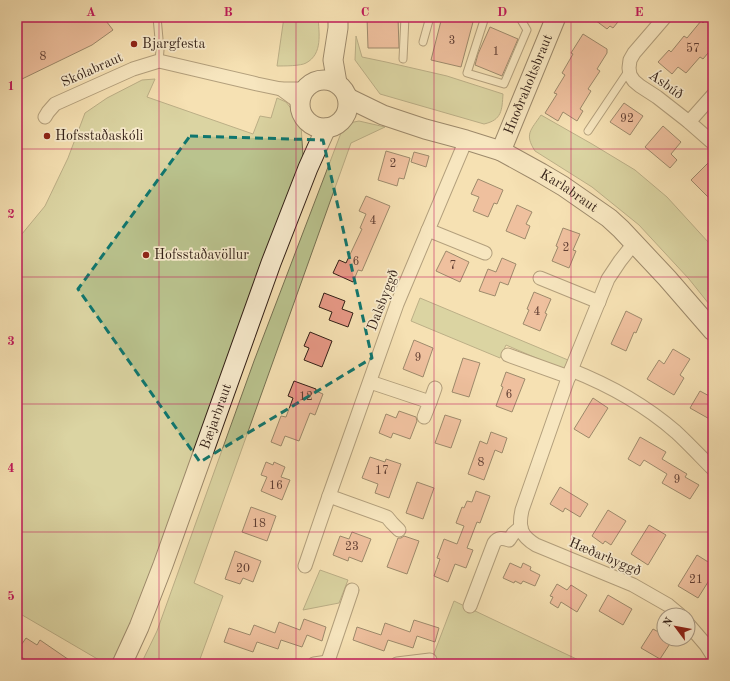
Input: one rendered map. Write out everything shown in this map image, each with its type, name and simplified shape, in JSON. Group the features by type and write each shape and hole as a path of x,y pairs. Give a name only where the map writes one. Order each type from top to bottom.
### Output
{"street":[{"path":"336,87 316,81 310,84 303,96 300,108 304,117 319,126 333,127 344,119 349,108 336,87 334,60 338,17"},
{"name":"Hnoðraholtsbraut","path":"502,151 556,17"},
{"name":"Ásbúð","path":"664,17 634,53 630,60 630,75 640,86 657,97 713,143"},
{"path":"159,60 218,76 280,88 303,96"},
{"name":"Skólabraut","path":"45,117 55,104 132,69 159,60"},
{"name":"Karlabraut","path":"336,87 383,115 425,129 502,151 563,186 609,218 634,242 713,331"},
{"path":"689,122 713,94"},
{"name":"Karlabraut","path":"344,119 383,115"},
{"name":"Bæjarbraut","path":"122,664 164,565 271,263 308,168 319,126"},
{"name":"Dalsbyggð","path":"305,566 397,304 466,140"},
{"path":"428,230 485,253"},
{"path":"470,606 494,543 500,538 509,540 521,527 520,518 522,510 570,373 608,279 634,242"},
{"path":"540,278 599,302"},
{"path":"508,355 594,380 618,392 651,413 675,432 713,469"},
{"path":"370,382 430,402"},
{"path":"424,417 435,388"},
{"path":"329,496 387,517 399,530"},
{"name":"Hæðarbyggð","path":"521,527 524,536 536,545 633,585 670,607"},
{"path":"314,664 328,663 352,590"},
{"path":"696,633 713,656"},
{"path":"397,664 430,660"}],"lane":[{"path":"157,17 160,50 159,60"},
{"path":"403,59 405,17"},
{"path":"423,42 430,17"},
{"path":"485,17 467,73 504,84 527,30 520,18 517,17"},
{"name":"Ásbúð","path":"588,131 629,70"}],"highlighted area":[{"path":"190,136 323,140 372,358 200,462 78,289"}],"green space":[{"path":"284,17 318,17 318,49 311,59 304,64 277,66"},
{"path":"356,36 362,57 447,76 503,94 500,114 494,120 484,124 380,94 355,60"},
{"path":"155,79 147,97 253,134 260,116 271,118 277,98 286,102 301,125 303,156 231,362 115,664 106,664 17,612 17,240 45,206 68,158 85,113 107,98 142,80"},
{"path":"541,115 635,170 667,197 713,247 713,309 689,279 639,225 592,187 535,151 529,136 532,128"},
{"path":"359,121 385,127 351,143 194,583 223,596 200,659 196,664 141,664 157,631 254,361 341,133 349,123"},
{"path":"420,298 568,360 564,370 506,345 500,358 411,321"},
{"path":"320,570 348,580 339,603 303,610"},
{"path":"454,601 587,664 519,664 514,662 513,664 430,664"}],"building":[{"path":"17,17 103,17 113,30 92,45 22,79 17,68"},
{"path":"367,17 398,17 399,48 368,48"},
{"path":"442,17 454,17 473,22 461,67 431,60"},
{"path":"591,17 622,17 613,28 610,26 607,29"},
{"path":"708,17 713,17 713,47 703,59 700,57 686,73 678,67 672,74 658,62 669,50 671,52 684,36 687,38 701,21 703,23"},
{"path":"490,27 518,39 502,76 475,65 478,54"},
{"path":"583,34 607,49 607,53 597,69 600,71 588,89 591,91 580,109 583,111 577,121 563,112 558,121 545,113 557,94 554,93 565,75 562,73 573,54 571,53"},
{"path":"624,103 643,116 630,135 610,122"},
{"path":"663,126 681,142 671,154 677,160 670,168 645,147"},
{"path":"386,151 410,158 404,179 399,178 397,186 378,180"},
{"path":"414,152 429,156 426,167 411,162"},
{"path":"708,163 713,168 713,202 691,180"},
{"path":"478,179 503,190 497,204 494,203 488,217 473,211 479,197 471,194"},
{"path":"366,196 390,206 362,271 358,270 353,282 333,273 339,260 346,263 362,229 360,228 366,214 359,211"},
{"path":"517,205 532,212 526,224 530,226 525,239 506,231"},
{"path":"563,228 580,234 573,250 576,251 569,268 552,261 558,247 556,246"},
{"path":"446,251 469,262 460,282 436,271"},
{"path":"502,258 516,264 508,285 500,282 495,296 479,291 488,269 496,272"},
{"path":"534,292 551,299 540,331 523,324"},
{"path":"324,293 345,301 342,309 353,313 348,327 329,320 332,312 319,307"},
{"path":"626,311 642,319 636,333 634,332 626,351 611,344"},
{"path":"310,332 332,341 322,367 304,360 309,348 304,346"},
{"path":"414,340 433,348 423,377 403,369"},
{"path":"673,349 690,359 680,375 684,378 674,395 647,379 659,360 664,364"},
{"path":"463,358 480,363 469,397 452,392"},
{"path":"506,372 525,379 512,412 496,406 503,387 501,386"},
{"path":"294,381 316,389 316,391 323,394 315,415 310,413 299,441 285,436 281,446 271,442 281,416 286,417 293,398 288,396"},
{"path":"700,391 713,398 713,421 690,408"},
{"path":"593,398 608,408 589,438 574,429"},
{"path":"399,411 416,417 417,421 410,439 393,433 391,438 379,433 386,414 396,418"},
{"path":"445,415 461,420 451,448 435,443"},
{"path":"491,432 507,438 502,453 495,450 484,480 468,474 480,441 487,444"},
{"path":"640,437 666,452 662,459 687,474 685,477 699,485 690,499 662,483 667,474 644,460 640,466 628,459"},
{"path":"370,457 385,462 386,459 401,464 389,498 375,493 378,484 362,478"},
{"path":"266,462 273,465 274,462 285,467 281,477 290,480 282,500 261,491 267,477 261,475"},
{"path":"417,482 434,488 423,519 406,513"},
{"path":"560,487 588,504 580,517 565,508 563,512 550,504"},
{"path":"476,491 490,496 480,523 477,522 467,548 473,550 466,568 455,564 448,582 434,576 440,559 437,558 444,539 457,544 464,526 456,523 462,507 464,508 467,501 472,502"},
{"path":"251,507 276,516 267,541 242,532"},
{"path":"608,510 626,521 611,545 605,541 603,544 592,536"},
{"path":"649,525 666,535 648,565 631,554"},
{"path":"352,532 371,539 362,562 349,557 348,561 333,555 340,536 349,539"},
{"path":"404,536 419,541 407,574 387,567 398,538"},
{"path":"235,551 261,561 253,582 243,578 240,584 225,579"},
{"path":"697,555 713,565 713,574 698,598 678,586"},
{"path":"510,563 521,568 523,563 531,567 530,570 540,575 535,586 523,581 521,584 515,581 514,583 503,578"},
{"path":"557,584 567,590 571,585 587,595 577,612 561,602 558,608 550,603 553,597 550,596"},
{"path":"608,595 632,609 623,625 599,611"},
{"path":"304,619 326,627 322,641 307,635 302,647 281,640 278,649 257,642 253,652 224,642 229,628 250,635 254,625 275,633 279,622 300,630"},
{"path":"414,620 439,628 435,642 417,636 413,648 388,640 384,651 353,640 357,627 381,635 385,623 410,632"},
{"path":"653,629 656,631 656,647 668,647 660,659 641,648"},
{"path":"26,638 37,645 40,640 75,664 32,664 17,654 17,651"}],"place":[{"name":"Bjargfesta","path":"134,44"},
{"name":"Hofsstaðaskóli","path":"47,136"},
{"name":"Hofsstaðavöllur","path":"146,255"}]}
